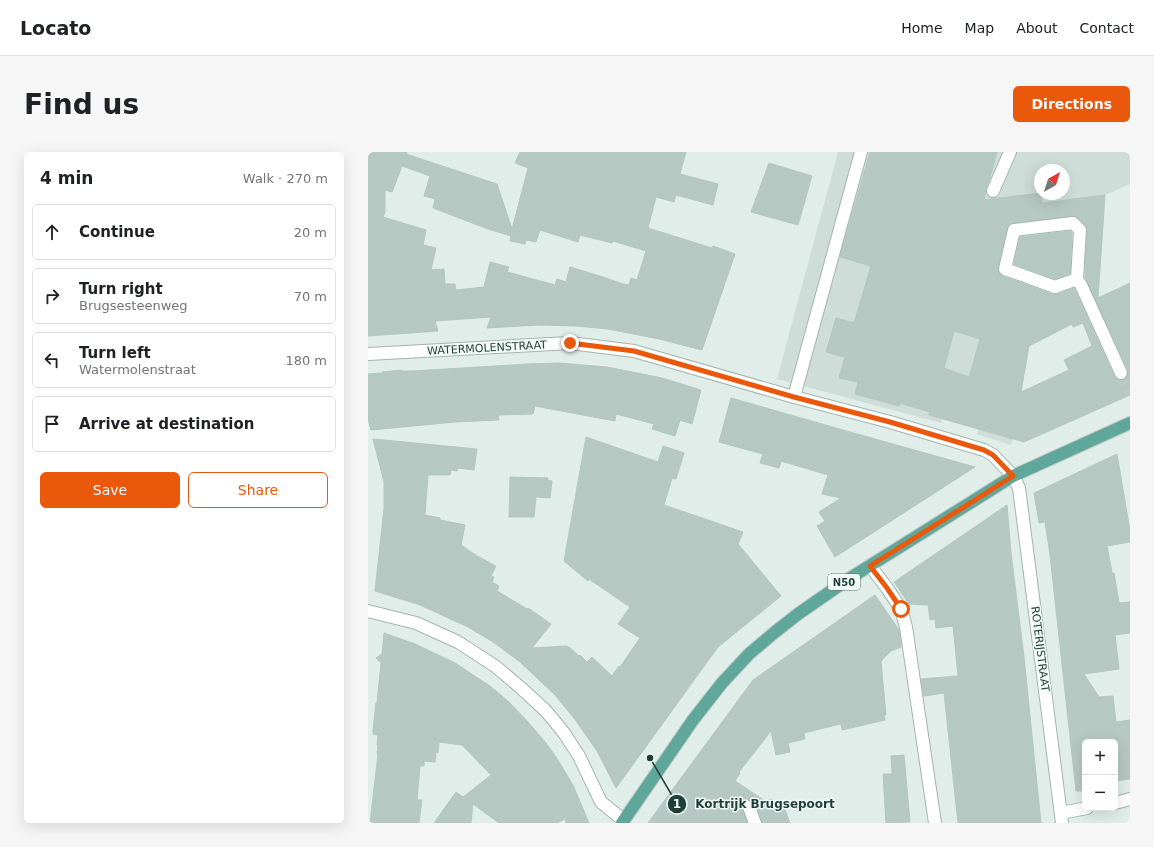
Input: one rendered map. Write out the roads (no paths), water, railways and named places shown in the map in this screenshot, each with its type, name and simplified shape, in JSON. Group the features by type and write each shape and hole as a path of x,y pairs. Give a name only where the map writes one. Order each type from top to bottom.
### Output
{"main road":[{"name":"N50","path":"622,822 693,720 722,683 744,660 775,632 798,614 870,566 1013,476 1130,422"}],"street":[{"path":"794,397 861,152"},
{"path":"993,191 1010,152"},
{"path":"1077,279 1055,287 1005,269 1014,230 1072,223 1080,230 1077,279 1121,373"},
{"name":"WATERMOLENSTRAAT","path":"368,354 570,343 634,351 794,397 890,422 984,450 993,455 1013,476"},
{"name":"ROTERIJSTRAAT","path":"1013,476 1019,488 1021,498 1062,818"},
{"path":"870,566 901,609 906,627 935,823"},
{"path":"368,611 416,623 458,642 495,666 546,711 564,733 579,756 601,802 622,822"},
{"path":"1118,802 1130,799"},
{"path":"749,807 755,823"},
{"path":"1062,818 1082,810"}],"tunnel":[{"path":"1121,373 1130,393"}],"place":[{"name":"Kortrijk Brugsepoort","path":"650,758"}]}
